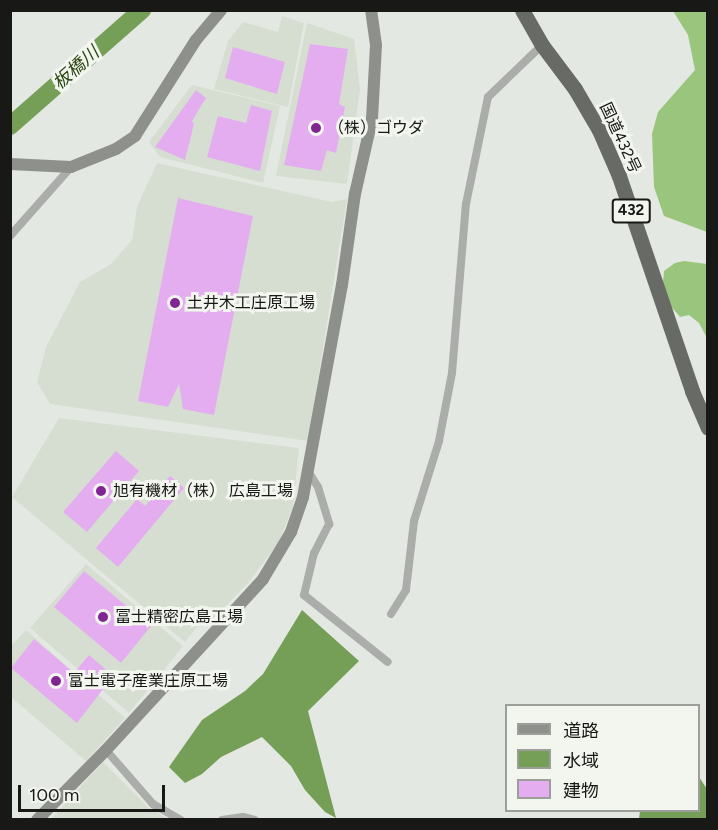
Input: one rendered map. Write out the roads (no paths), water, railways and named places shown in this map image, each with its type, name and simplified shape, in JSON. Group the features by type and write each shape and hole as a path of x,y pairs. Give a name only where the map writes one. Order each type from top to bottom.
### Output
{"highway":[{"name":"国道432号","path":"522,10 542,45 575,89 599,130 619,176 692,391 708,428"}],"street":[{"path":"10,164 71,167 116,149 135,136 196,40 221,10"},
{"path":"37,819 106,750 263,579 291,532 308,471 342,285 355,194 372,119 376,45 371,10"},
{"path":"391,614 406,590 414,520 439,441 452,374 466,204 488,97 542,45"},
{"path":"10,236 71,167"},
{"path":"308,471 318,487 328,524 314,554 304,595 388,662"},
{"path":"106,750 153,804 181,819"},
{"path":"222,819 243,817 255,819"}],"water":[{"path":"302,610 359,661 308,711 336,818 325,812 305,790 291,766 262,737 221,757 202,774 185,783 169,767 202,720 245,691 263,674"},
{"path":"700,778 707,789 707,819 639,819 640,812 700,812"}],"waterway":[{"name":"板橋川","path":"10,126 142,10"}],"place":[{"name":"（株）ゴウダ","path":"316,128"},
{"name":"土井木工庄原工場","path":"175,303"},
{"name":"旭有機材（株） 広島工場","path":"101,491"},
{"name":"冨士精密広島工場","path":"103,617"},
{"name":"富士電子産業庄原工場","path":"56,681"}]}
